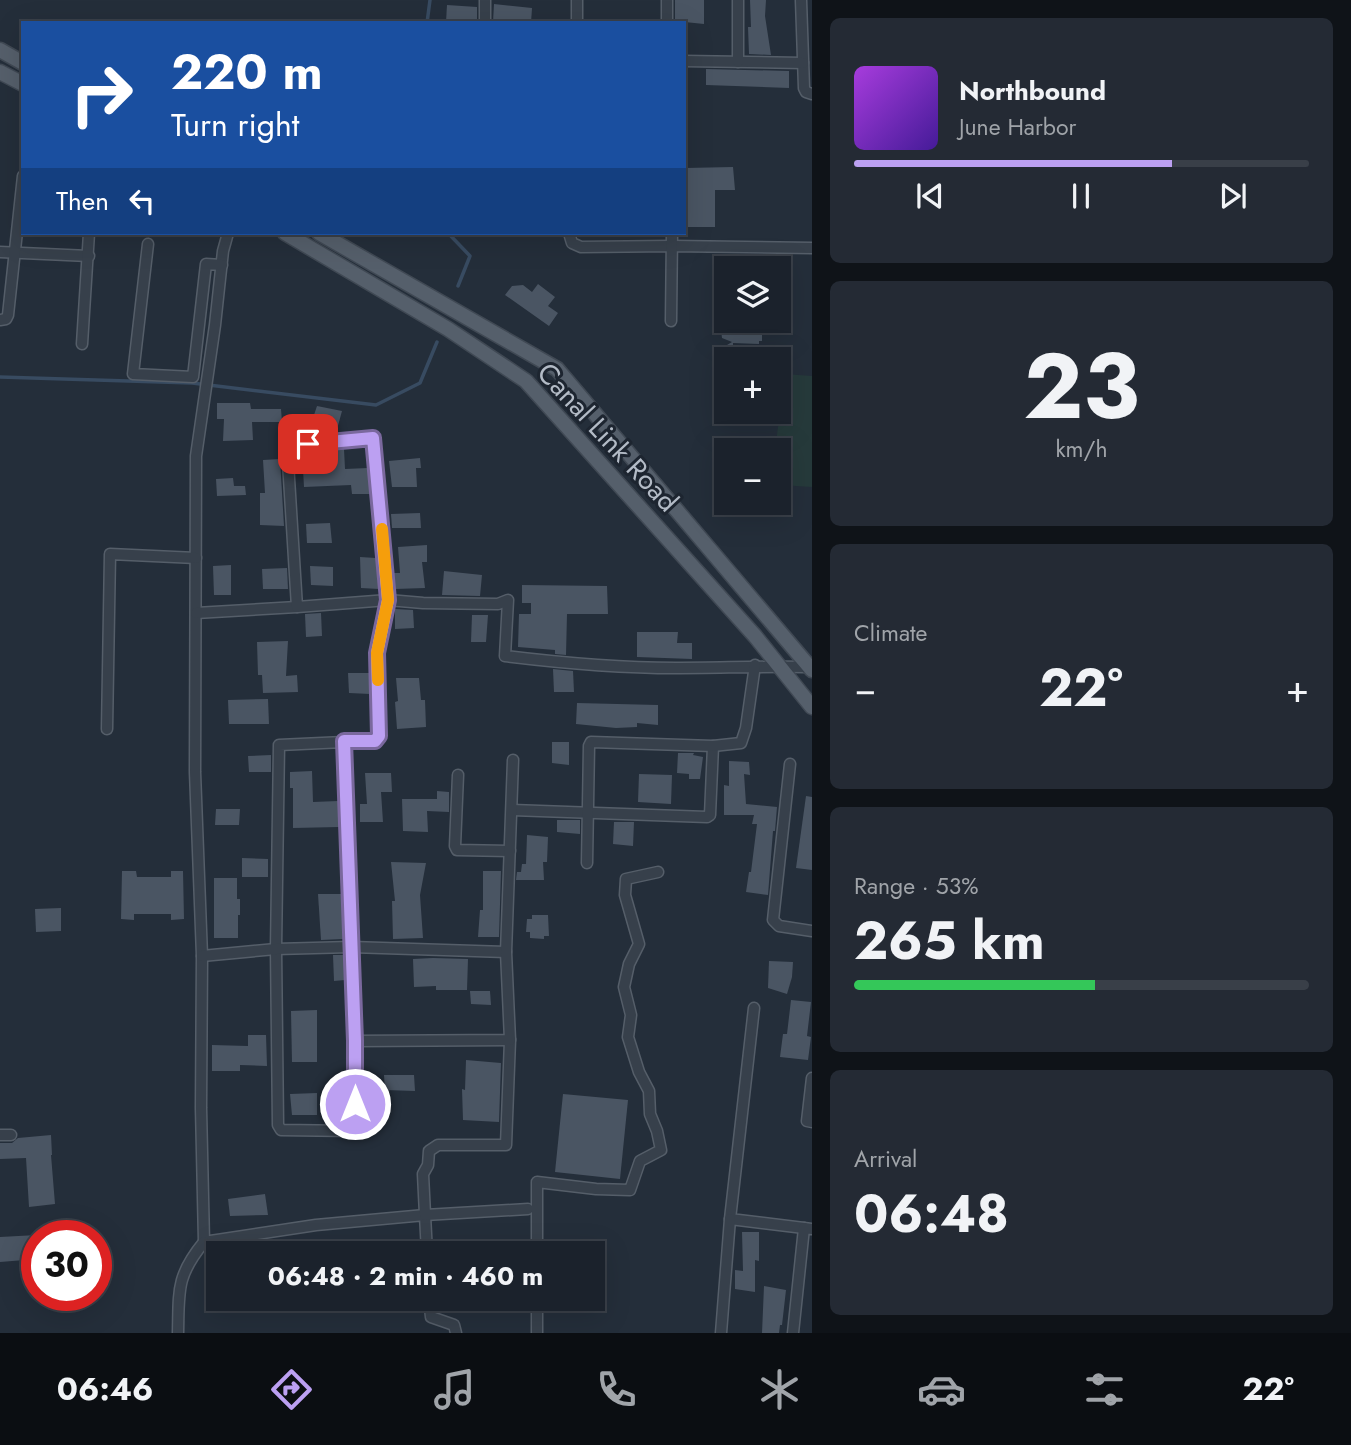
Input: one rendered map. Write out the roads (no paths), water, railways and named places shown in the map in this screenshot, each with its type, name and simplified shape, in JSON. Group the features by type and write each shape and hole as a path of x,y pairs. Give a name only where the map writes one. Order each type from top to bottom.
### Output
{"main road":[{"path":"0,50 21,62"},
{"path":"0,72 21,83"},
{"name":"Canal Link Road","path":"288,235 448,329 526,380 780,666 812,707"},
{"name":"Canal Link Road","path":"322,235 557,369 811,669"},
{"path":"505,367 521,349"}],"street":[{"path":"485,0 485,21"},
{"path":"576,21 578,0"},
{"path":"667,0 667,21"},
{"path":"738,0 738,62"},
{"path":"801,0 807,19 804,88 812,94"},
{"path":"686,61 803,63"},
{"path":"0,320 8,315 21,198"},
{"path":"82,344 89,235"},
{"path":"178,1333 179,1283 190,1259 204,1242 202,956 195,772 196,456 228,235"},
{"path":"570,235 572,243 580,247 812,248"},
{"path":"671,235 671,321"},
{"path":"148,244 133,374 193,377 206,264 222,265"},
{"path":"0,252 89,256"},
{"path":"194,366 209,368"},
{"path":"297,607 287,446 373,438 388,600 377,653 379,736 375,741 344,741 279,745 276,949 278,1125 281,1130 354,1130 355,1041 344,741"},
{"path":"107,729 110,554 197,558"},
{"path":"197,613 388,600 498,604 508,600 505,656 584,665 677,668 755,665 811,669"},
{"path":"587,863 591,742 713,746 737,744 743,741 755,665"},
{"path":"512,810 707,817 710,815 713,746"},
{"path":"426,1241 423,1174 428,1165 429,1151 438,1145 506,1145 510,1040 506,952 513,760"},
{"path":"790,764 773,920 779,926 812,931"},
{"path":"458,775 457,850 510,851"},
{"path":"537,1241 537,1182 630,1190 640,1161 661,1150 650,1114 649,1091 639,1072 628,1037 631,1015 624,987 629,964 639,944 625,895 626,879 658,873"},
{"path":"202,956 276,949 351,947 506,952"},
{"path":"721,1333 730,1219 754,1008"},
{"path":"355,1041 510,1040"},
{"path":"812,1078 807,1121 812,1122"},
{"path":"204,1242 316,1225 425,1214 528,1209"},
{"path":"730,1219 808,1228 793,1333"},
{"path":"431,1311 432,1319 454,1325 456,1333"},
{"path":"537,1311 537,1333"}],"waterway":[{"path":"427,21 430,0"},
{"path":"450,235 470,256 458,286"},
{"path":"0,377 192,383 376,405 420,383 437,342"}]}
